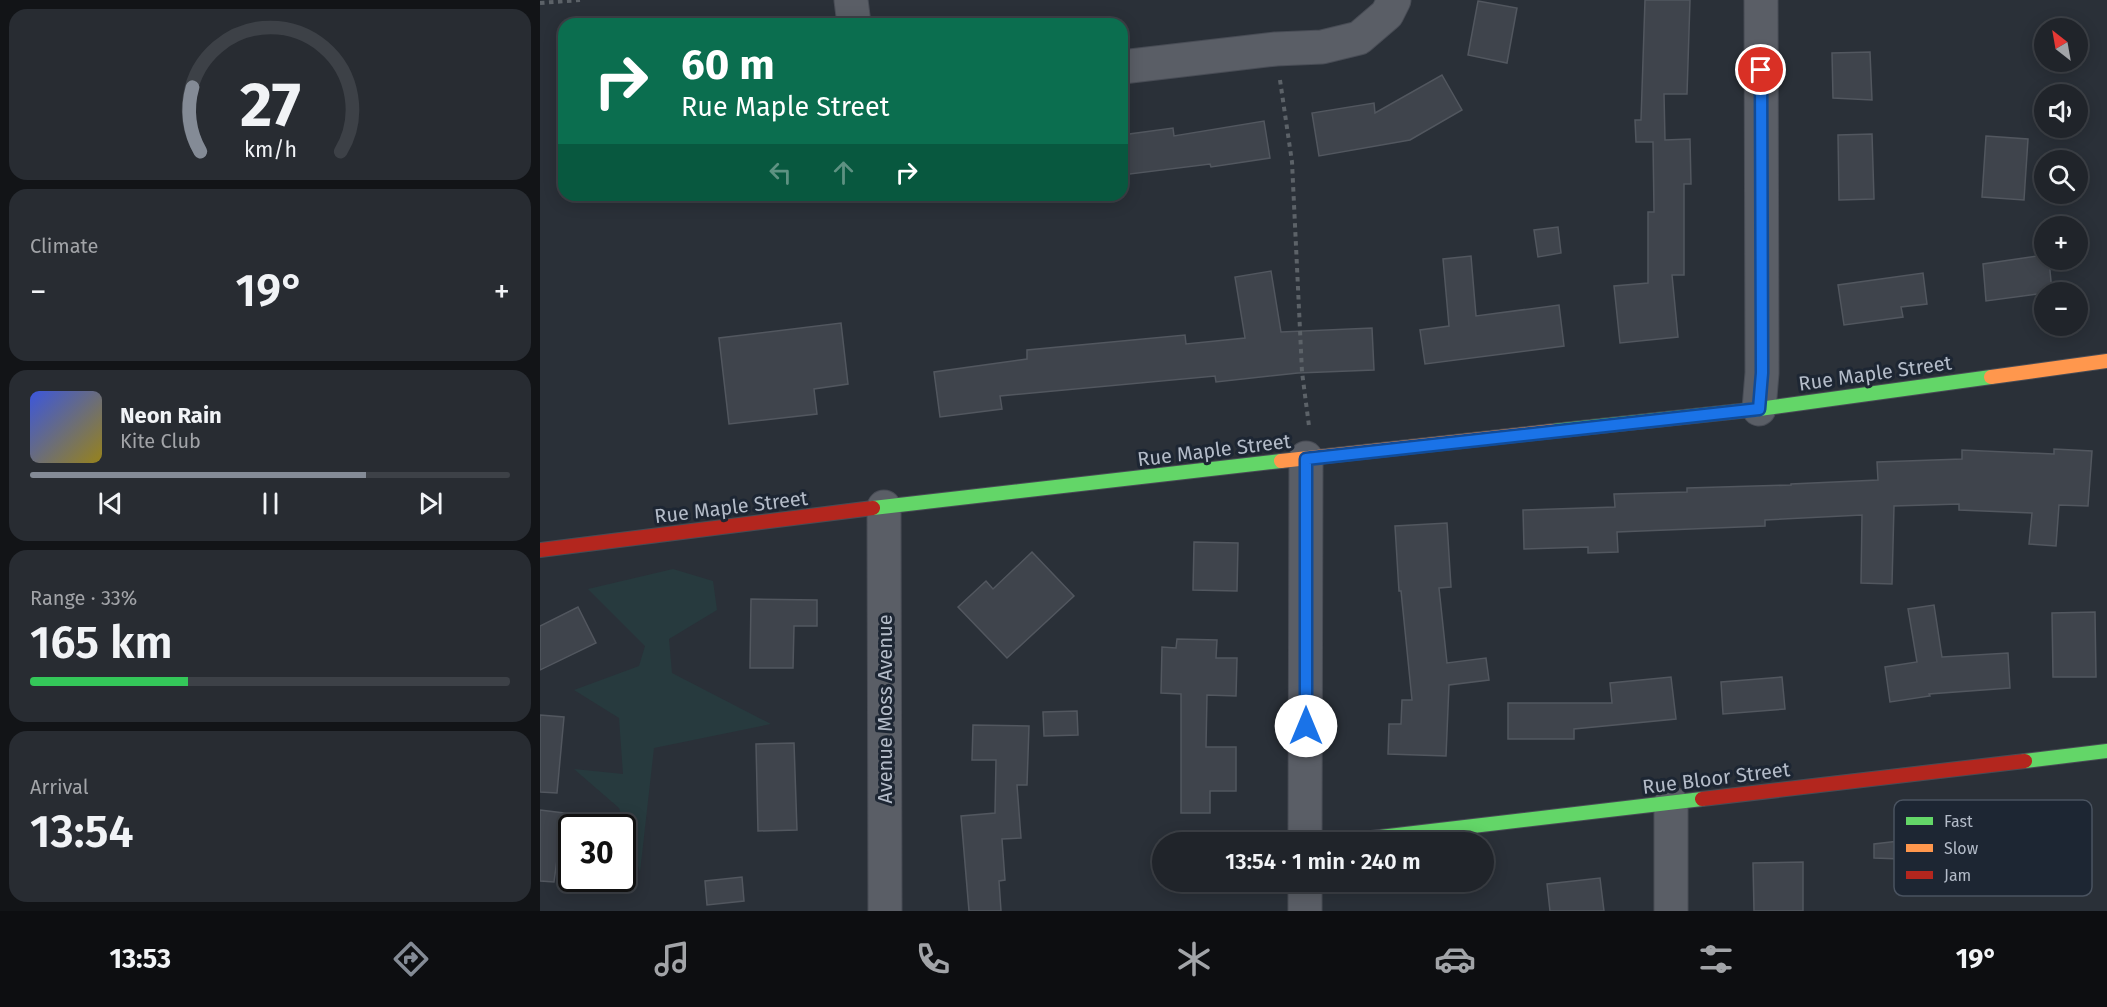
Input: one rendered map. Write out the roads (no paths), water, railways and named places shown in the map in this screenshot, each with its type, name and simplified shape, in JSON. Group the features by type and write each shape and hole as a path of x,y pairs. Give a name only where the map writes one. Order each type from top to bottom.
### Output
{"street":[{"path":"851,0 853,18"},
{"path":"1128,66 1275,49 1322,47 1359,38 1387,14 1395,0"},
{"path":"1759,409 1762,373 1761,0"},
{"name":"Rue Maple Street","path":"540,550 884,507 1759,409 2107,361"},
{"path":"1305,832 1306,459"},
{"name":"Avenue Moss Avenue","path":"884,507 885,911"},
{"name":"Rue Bloor Street","path":"1423,832 2107,751"},
{"path":"1671,803 1671,911"},
{"path":"1305,892 1305,911"}]}
